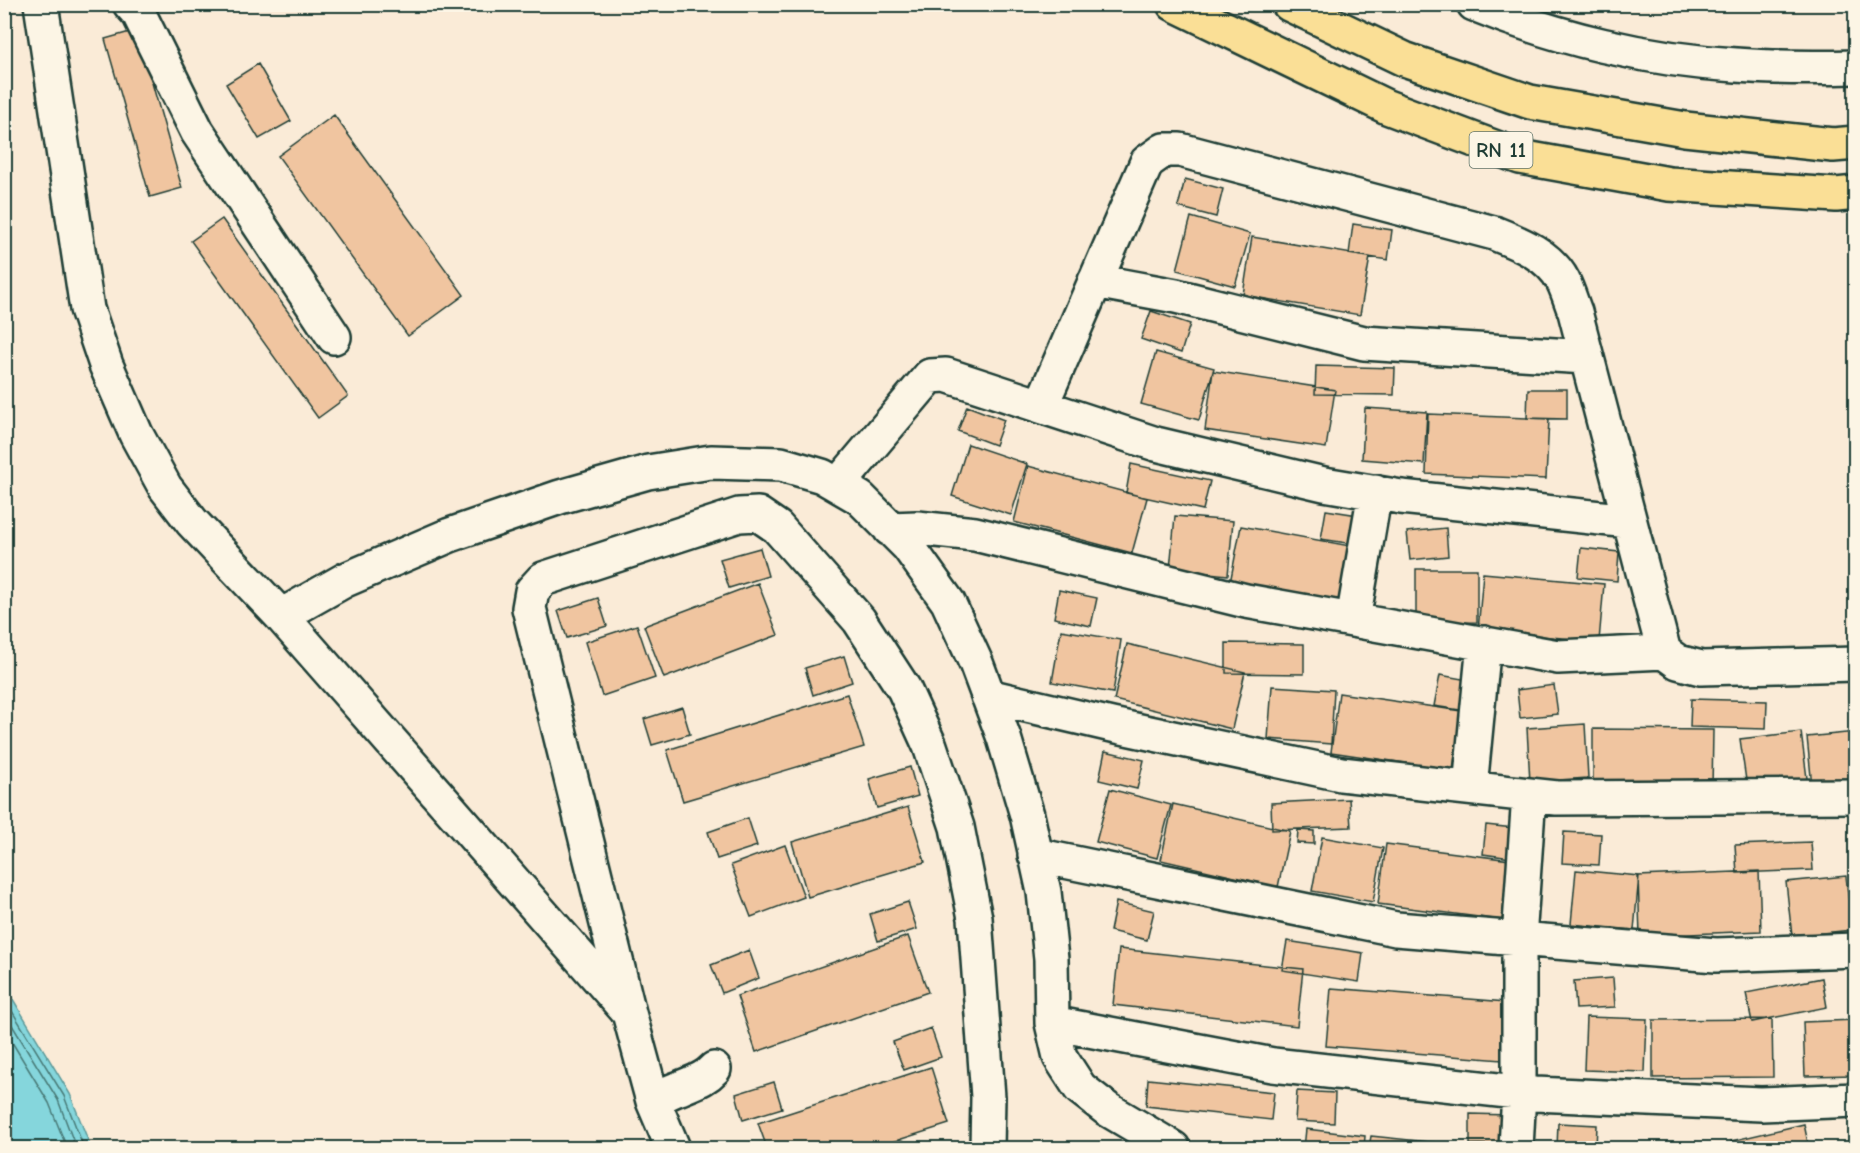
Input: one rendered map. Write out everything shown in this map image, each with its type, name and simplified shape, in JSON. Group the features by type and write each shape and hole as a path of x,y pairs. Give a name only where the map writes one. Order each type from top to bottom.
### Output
{"highway":[{"name":"RN 11","path":"1174,4 1387,107 1520,157 1669,184 1836,195 1856,193"},
{"name":"RN 11","path":"1289,4 1404,59 1530,102 1685,129 1833,145 1856,143"}],"street":[{"path":"41,4 87,309 106,365 136,434 165,487 192,522 281,616 611,980 629,1013 652,1101 673,1149"},
{"path":"130,4 139,14 197,131 334,337"},
{"path":"1474,4 1550,31 1672,58 1755,66 1856,67"},
{"path":"1041,406 1147,162 1164,150 1180,150 1494,233 1523,244 1546,260 1562,279 1575,312 1664,652"},
{"path":"1095,281 1176,296 1364,343 1586,357"},
{"path":"838,485 930,376 946,375 1156,444 1314,482 1401,497 1629,521"},
{"path":"281,616 345,580 450,535 560,497 648,472 711,462 781,464 822,476 860,498 908,546 948,602 976,663 1011,760 1027,815 1044,892 1051,959 1052,1023 1060,1057 1080,1088 1107,1109 1173,1149"},
{"path":"1353,620 1375,492"},
{"path":"611,980 529,608 532,591 543,579 739,515 758,514 777,527 859,620 904,689 930,746 957,827 975,918 988,1097 987,1149"},
{"path":"890,529 917,528 975,534 1246,602 1558,657 1664,652 1678,662 1701,669 1856,664"},
{"path":"1470,788 1484,643"},
{"path":"988,696 1341,774 1557,798 1856,796"},
{"path":"1516,1149 1519,1092 1520,939 1529,795"},
{"path":"1035,855 1396,929 1716,955 1856,950"},
{"path":"1052,1023 1273,1065 1519,1092 1761,1104 1856,1100"},
{"path":"652,1101 708,1076 714,1069"}],"water":[{"path":"5,986 70,1094 91,1148 7,1148 4,1140"}],"building":[{"path":"137,30 182,188 150,197 105,39"},
{"path":"258,64 291,121 259,139 226,84"},
{"path":"334,115 464,295 408,336 278,156"},
{"path":"1185,179 1223,189 1216,217 1178,207"},
{"path":"1191,217 1250,234 1235,286 1177,270"},
{"path":"222,219 348,396 318,418 191,241"},
{"path":"1353,224 1392,230 1388,260 1349,254"},
{"path":"1252,237 1370,257 1360,315 1243,295"},
{"path":"1151,311 1190,324 1181,353 1141,339"},
{"path":"1156,352 1214,368 1199,420 1141,404"},
{"path":"1316,366 1395,368 1394,395 1315,394"},
{"path":"1213,371 1335,390 1326,448 1205,430"},
{"path":"1528,389 1567,389 1567,419 1527,418"},
{"path":"967,406 1004,420 995,445 958,431"},
{"path":"1365,408 1427,412 1424,464 1362,459"},
{"path":"1428,414 1549,419 1546,479 1426,474"},
{"path":"968,444 1027,464 1011,515 952,496"},
{"path":"1131,464 1210,481 1203,510 1126,493"},
{"path":"1028,466 1147,498 1132,553 1014,522"},
{"path":"1326,510 1364,516 1360,545 1321,539"},
{"path":"1175,516 1233,521 1228,575 1170,569"},
{"path":"1241,526 1361,548 1350,606 1230,583"},
{"path":"1446,528 1448,556 1410,560 1407,532"},
{"path":"760,548 768,576 729,588 720,559"},
{"path":"1581,548 1619,552 1617,581 1578,577"},
{"path":"1416,569 1477,569 1477,622 1416,623"},
{"path":"1483,573 1604,584 1599,641 1478,631"},
{"path":"758,583 778,635 664,678 644,626"},
{"path":"1059,590 1097,598 1091,626 1054,618"},
{"path":"598,598 607,626 567,638 558,611"},
{"path":"637,625 655,678 602,696 585,642"},
{"path":"1061,630 1121,640 1113,693 1052,682"},
{"path":"1226,643 1304,644 1304,674 1226,673"},
{"path":"1127,644 1245,672 1232,729 1114,700"},
{"path":"844,656 852,682 813,695 805,668"},
{"path":"1440,675 1479,682 1473,712 1434,706"},
{"path":"1554,685 1558,714 1520,718 1517,690"},
{"path":"1272,686 1334,690 1331,744 1268,739"},
{"path":"1339,693 1461,711 1453,770 1331,752"},
{"path":"847,694 864,747 683,801 667,750"},
{"path":"1691,699 1767,701 1766,729 1690,727"},
{"path":"682,707 690,734 652,745 644,719"},
{"path":"1585,724 1588,778 1530,782 1527,728"},
{"path":"1593,729 1713,730 1712,789 1593,788"},
{"path":"1801,732 1808,786 1748,794 1740,739"},
{"path":"1856,732 1856,791 1813,796 1807,737"},
{"path":"1105,751 1144,760 1137,789 1099,780"},
{"path":"910,767 918,796 877,808 869,779"},
{"path":"1110,789 1171,805 1157,858 1096,842"},
{"path":"1349,799 1351,827 1272,830 1271,803"},
{"path":"1173,804 1290,831 1278,887 1161,860"},
{"path":"908,807 925,862 808,897 792,842"},
{"path":"748,818 757,846 717,859 708,832"},
{"path":"1486,825 1523,829 1518,859 1483,854"},
{"path":"1298,830 1314,831 1314,844 1297,843"},
{"path":"1564,832 1601,834 1599,865 1562,863"},
{"path":"1322,837 1383,848 1373,902 1312,891"},
{"path":"1811,842 1813,870 1737,873 1735,845"},
{"path":"1386,844 1510,860 1502,920 1378,904"},
{"path":"785,845 804,897 751,917 731,865"},
{"path":"1576,870 1639,876 1634,930 1571,924"},
{"path":"1759,871 1761,931 1640,936 1638,876"},
{"path":"1846,876 1852,930 1792,936 1786,882"},
{"path":"908,902 917,929 878,941 870,914"},
{"path":"1116,902 1154,911 1147,940 1110,931"},
{"path":"908,936 928,992 756,1052 737,996"},
{"path":"1287,941 1363,953 1359,982 1282,970"},
{"path":"1119,949 1303,969 1297,1026 1113,1005"},
{"path":"749,950 759,978 722,993 711,965"},
{"path":"1613,978 1615,1007 1576,1009 1574,981"},
{"path":"1822,978 1827,1007 1752,1022 1746,993"},
{"path":"1331,988 1519,1003 1515,1061 1326,1046"},
{"path":"1586,1017 1647,1019 1645,1072 1584,1070"},
{"path":"1772,1019 1773,1077 1653,1078 1653,1020"},
{"path":"1856,1020 1856,1075 1805,1076 1803,1022"},
{"path":"931,1028 941,1057 904,1070 893,1042"},
{"path":"931,1067 949,1124 873,1148 767,1148 758,1123"},
{"path":"1148,1079 1274,1092 1271,1120 1146,1106"},
{"path":"774,1082 782,1108 743,1120 736,1094"},
{"path":"1297,1091 1335,1093 1334,1123 1295,1121"},
{"path":"1470,1114 1509,1115 1509,1145 1470,1144"},
{"path":"1558,1123 1597,1125 1596,1148 1557,1148"},
{"path":"1804,1124 1809,1148 1733,1148 1731,1141"},
{"path":"1306,1129 1365,1136 1364,1148 1304,1148"},
{"path":"1371,1136 1486,1148 1369,1148"}]}
